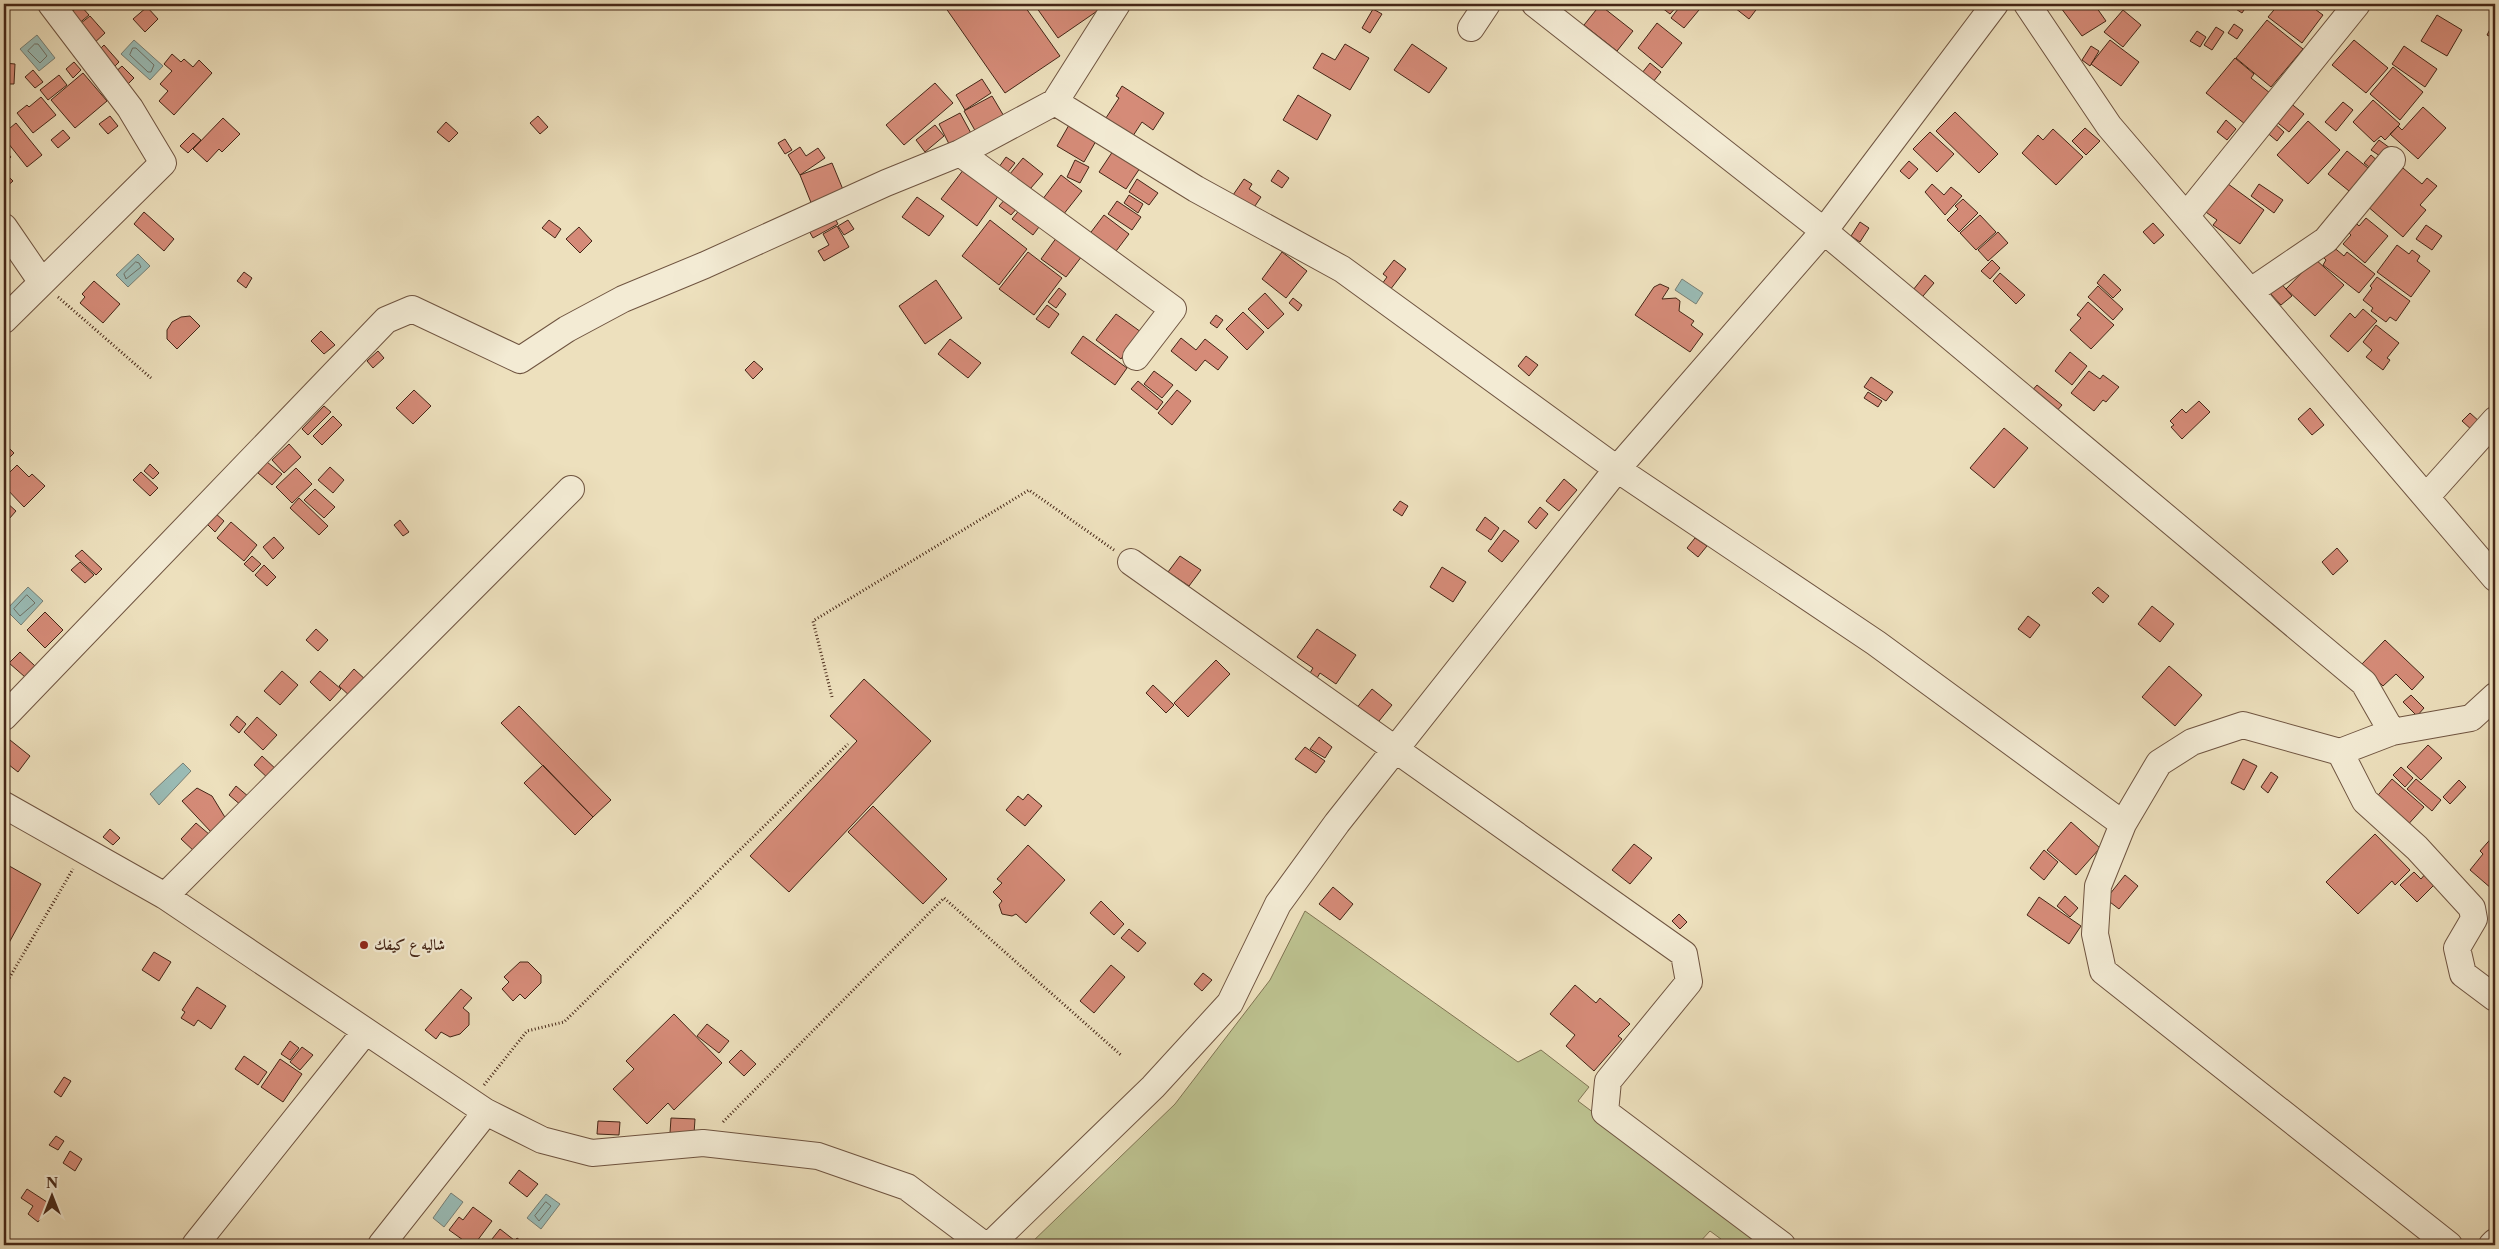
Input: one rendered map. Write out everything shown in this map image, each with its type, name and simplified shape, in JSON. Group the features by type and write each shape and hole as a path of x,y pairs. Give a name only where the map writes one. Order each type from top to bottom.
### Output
{"street":[{"path":"4,320 163,163 130,108 51,4"},
{"path":"4,717 386,320 412,308 520,360 567,330 623,299 705,265 886,183 960,153 1055,102 1117,4"},
{"path":"1471,28 1487,4"},
{"path":"1535,4 1824,231 2364,683 2392,732"},
{"path":"990,1245 1153,1087 1230,1003 1278,904 1393,750 1617,469 1824,231 1995,4"},
{"path":"2027,4 2109,126 2252,291 2495,578"},
{"path":"2186,216 2357,4"},
{"path":"1055,102 1196,189 1342,269 1617,469 1876,643 2123,824"},
{"path":"960,153 1173,309 1136,356"},
{"path":"2252,291 2326,240 2392,160"},
{"path":"4,226 41,282"},
{"path":"2427,496 2495,420"},
{"path":"165,896 571,489"},
{"path":"1131,562 1393,750 1684,954 1689,982 1608,1081 1606,1112 1782,1245"},
{"path":"2449,1245 2103,971 2095,934 2098,886 2123,824 2159,763 2192,742 2243,725 2340,752 2392,732 2471,718 2495,696"},
{"path":"2340,752 2365,801 2418,848 2472,908 2474,919 2457,948 2463,974 2495,998"},
{"path":"4,805 165,896 365,1032 479,1106 542,1140 592,1153 703,1142 818,1156 907,1187 984,1245"},
{"path":"194,1245 365,1032"},
{"path":"381,1245 479,1106"},
{"path":"2492,1245 2495,1242"}],"path":[{"path":"41,282 151,378"},
{"path":"832,697 813,622 1029,490 1131,562"},
{"path":"479,1106 527,1031 564,1022 848,744"},
{"path":"4,987 84,850"},
{"path":"703,1142 944,898 1122,1056"}],"green space":[{"path":"1305,911 1518,1062 1541,1050 1589,1087 1578,1101 1770,1245 1729,1245 1710,1231 1697,1245 1029,1245 1175,1104 1270,980"}],"water":[{"path":"37,35 55,58 39,71 20,49"},
{"path":"134,40 163,66 150,80 121,54"},
{"path":"138,254 150,266 128,287 116,275"},
{"path":"1682,279 1703,293 1696,304 1675,290"},
{"path":"28,587 43,601 21,625 6,610"},
{"path":"183,763 191,771 159,805 150,794"},
{"path":"451,1193 463,1202 444,1227 433,1218"},
{"path":"546,1194 560,1204 541,1229 527,1218"}],"building":[{"path":"943,4 1023,4 1060,56 1005,93"},
{"path":"1034,4 1101,4 1103,7 1058,38"},
{"path":"1657,4 1679,4 1670,14"},
{"path":"1682,4 1704,4 1684,28 1671,18"},
{"path":"1738,4 1756,4 1759,6 1749,19 1735,8"},
{"path":"2058,4 2094,4 2106,21 2082,36"},
{"path":"2228,4 2248,4 2242,13"},
{"path":"2279,4 2308,4 2323,15 2302,43 2268,17"},
{"path":"80,5 89,15 77,25 68,15"},
{"path":"1600,5 1633,31 1617,51 1584,25"},
{"path":"147,7 158,19 145,32 133,19"},
{"path":"1373,9 1382,14 1370,33 1362,28"},
{"path":"2123,10 2141,25 2123,47 2104,32"},
{"path":"2437,15 2462,30 2447,56 2421,41"},
{"path":"90,16 105,33 92,45 76,27"},
{"path":"2267,20 2303,49 2271,87 2236,58"},
{"path":"2495,20 2495,39 2487,35"},
{"path":"1657,23 1682,43 1662,68 1638,48"},
{"path":"2234,24 2243,30 2237,39 2228,33"},
{"path":"2216,27 2224,32 2212,50 2204,45"},
{"path":"2197,31 2206,37 2200,47 2190,41"},
{"path":"2110,40 2139,62 2121,86 2091,64"},
{"path":"2354,40 2388,68 2366,93 2332,65"},
{"path":"1345,44 1369,58 1350,90 1313,68 1322,53 1335,60"},
{"path":"1412,44 1447,68 1429,93 1394,70"},
{"path":"104,45 119,62 113,68 98,51"},
{"path":"2091,46 2099,51 2090,66 2082,60"},
{"path":"2404,46 2437,69 2425,87 2392,64"},
{"path":"172,54 181,62 184,59 193,67 199,60 212,73 174,115 159,101 168,91 160,84 172,71 164,64"},
{"path":"2235,58 2254,74 2251,78 2270,93 2245,124 2206,93"},
{"path":"74,62 81,70 73,78 66,69"},
{"path":"4,63 15,64 14,84 8,84 8,74 4,74"},
{"path":"1650,63 1661,72 1653,82 1642,73"},
{"path":"122,66 134,78 126,86 114,73"},
{"path":"2393,67 2423,92 2400,120 2370,94"},
{"path":"33,70 43,82 35,88 25,77"},
{"path":"83,73 107,101 75,128 51,100"},
{"path":"59,75 67,85 48,100 40,90"},
{"path":"982,79 991,93 965,110 956,95"},
{"path":"935,83 953,103 904,145 886,125"},
{"path":"1122,86 1164,113 1153,130 1142,122 1129,142 1102,124 1119,98 1116,96"},
{"path":"1298,95 1331,115 1317,140 1283,120"},
{"path":"992,96 1005,118 977,134 964,111"},
{"path":"41,97 56,115 33,133 17,113 27,105 29,107"},
{"path":"2373,100 2400,124 2385,140 2381,136 2374,142 2353,122"},
{"path":"2289,102 2304,114 2289,132 2274,120"},
{"path":"2343,102 2353,110 2336,131 2325,122"},
{"path":"2423,107 2446,128 2418,159 2390,134 2398,126 2402,130"},
{"path":"1955,112 1998,154 1979,173 1936,131"},
{"path":"960,113 972,135 950,146 939,124"},
{"path":"110,116 118,126 108,134 99,124"},
{"path":"538,116 548,127 540,134 530,123"},
{"path":"223,118 240,134 222,152 219,149 207,162 193,149"},
{"path":"2226,120 2236,129 2227,140 2217,132"},
{"path":"2308,121 2340,150 2308,184 2277,155"},
{"path":"446,122 458,133 449,142 437,132"},
{"path":"2273,122 2284,132 2277,141 2265,131"},
{"path":"16,123 42,155 27,167 4,138 4,133"},
{"path":"935,125 944,136 925,152 916,140"},
{"path":"1069,125 1096,141 1084,162 1057,146"},
{"path":"2085,128 2100,141 2086,155 2072,141"},
{"path":"2053,129 2083,157 2056,185 2022,153 2038,135 2043,140"},
{"path":"63,130 70,138 58,148 51,140"},
{"path":"1930,132 1954,154 1937,172 1913,149"},
{"path":"193,133 201,140 188,153 180,146"},
{"path":"785,139 792,150 785,154 778,143"},
{"path":"2379,140 2390,148 2383,158 2371,150"},
{"path":"800,147 806,156 818,148 825,158 800,175 788,155"},
{"path":"4,149 11,157 4,164"},
{"path":"1113,151 1140,168 1126,189 1099,172"},
{"path":"2347,151 2373,172 2354,195 2328,174"},
{"path":"2371,155 2380,163 2373,170 2364,163"},
{"path":"1006,157 1015,163 1007,173 999,167"},
{"path":"1023,158 1043,174 1024,196 1005,180"},
{"path":"1075,160 1089,167 1080,183 1067,177"},
{"path":"1909,161 1918,169 1909,179 1900,171"},
{"path":"832,163 844,192 812,205 800,175"},
{"path":"2397,163 2422,184 2427,178 2437,186 2420,205 2426,210 2403,237 2366,205"},
{"path":"964,169 999,195 977,226 941,199"},
{"path":"1278,170 1289,178 1282,188 1271,181"},
{"path":"4,172 13,181 4,189"},
{"path":"1061,175 1082,191 1059,220 1039,204"},
{"path":"1137,179 1158,193 1149,205 1129,192"},
{"path":"1244,179 1252,184 1249,189 1261,197 1253,209 1233,195"},
{"path":"2224,181 2264,210 2240,244 2213,225 2217,220 2203,210"},
{"path":"1932,184 1944,195 1951,187 1962,196 1945,215 1925,192"},
{"path":"2259,184 2283,200 2274,213 2251,196"},
{"path":"1129,195 1143,204 1138,213 1124,203"},
{"path":"917,197 944,216 929,236 902,217"},
{"path":"1007,197 1019,206 1011,215 999,206"},
{"path":"1963,199 1978,213 1959,232 1947,220 1958,209 1955,206"},
{"path":"1117,201 1141,217 1132,230 1108,214"},
{"path":"1021,208 1042,223 1033,235 1012,219"},
{"path":"144,212 174,239 164,251 134,224"},
{"path":"833,215 838,224 813,238 808,229"},
{"path":"1104,215 1129,234 1110,259 1085,240"},
{"path":"1980,215 1996,232 1976,250 1960,233"},
{"path":"2366,218 2388,236 2365,263 2343,244 2351,235 2348,232 2356,223 2359,226"},
{"path":"549,220 561,229 555,238 542,228"},
{"path":"848,220 854,229 844,235 838,226"},
{"path":"990,220 1027,249 999,285 962,256"},
{"path":"1860,222 1869,228 1860,242 1851,236"},
{"path":"2153,223 2164,235 2154,244 2143,232"},
{"path":"2426,225 2442,236 2432,250 2416,239"},
{"path":"837,226 849,247 824,261 818,251 829,245 823,234"},
{"path":"579,227 592,241 580,253 566,239"},
{"path":"1998,232 2008,243 1988,261 1978,250"},
{"path":"1057,237 1082,256 1066,277 1041,259"},
{"path":"2331,245 2344,256 2347,252 2375,274 2359,293 2323,265 2326,260 2322,256"},
{"path":"2397,245 2409,254 2412,250 2420,256 2417,261 2430,271 2411,297 2377,272"},
{"path":"1028,252 1062,278 1034,315 999,289"},
{"path":"1282,252 1307,271 1286,298 1262,279"},
{"path":"2315,259 2344,285 2315,316 2286,289"},
{"path":"1394,260 1406,269 1390,290 1382,284 1387,277 1383,274"},
{"path":"1992,260 2000,268 1990,279 1981,271"},
{"path":"244,272 252,278 246,288 237,281"},
{"path":"2000,273 2025,295 2016,304 1993,281"},
{"path":"2104,274 2121,290 2113,298 2097,283"},
{"path":"1925,275 1934,283 1918,302 1909,295"},
{"path":"2377,277 2410,301 2396,321 2390,317 2386,322 2371,311 2373,308 2363,300"},
{"path":"936,280 962,318 925,344 899,306"},
{"path":"94,281 120,304 103,323 80,303 85,297 82,294"},
{"path":"2279,281 2292,296 2281,305 2268,291"},
{"path":"1660,284 1669,288 1662,299 1676,298 1680,301 1679,311 1694,321 1691,325 1703,334 1690,352 1635,315 1654,287"},
{"path":"2098,286 2123,309 2113,320 2088,297"},
{"path":"1059,288 1066,294 1056,308 1048,302"},
{"path":"1265,293 1284,314 1268,329 1248,309"},
{"path":"1293,298 1302,305 1298,311 1289,303"},
{"path":"2088,302 2114,325 2091,349 2070,330 2081,318 2077,315"},
{"path":"1047,305 1059,314 1049,328 1036,319"},
{"path":"2363,309 2377,321 2348,352 2330,336 2350,313 2355,318"},
{"path":"1243,312 1264,332 1247,350 1226,329"},
{"path":"1116,314 1141,332 1121,359 1096,340"},
{"path":"1216,315 1223,320 1217,328 1210,323"},
{"path":"190,316 200,326 177,349 167,339 167,330 172,322 181,317"},
{"path":"2376,325 2399,343 2387,358 2390,360 2383,370 2366,357 2372,350 2363,342"},
{"path":"321,331 335,345 324,354 311,341"},
{"path":"1083,336 1127,368 1115,385 1071,353"},
{"path":"1181,338 1196,350 1205,339 1228,357 1218,370 1205,360 1196,371 1171,351"},
{"path":"950,339 981,363 968,378 938,354"},
{"path":"378,351 384,358 373,368 367,361"},
{"path":"2070,352 2087,366 2072,385 2055,371"},
{"path":"1526,356 1538,365 1529,376 1518,366"},
{"path":"754,361 763,369 753,379 745,370"},
{"path":"1154,371 1173,385 1162,398 1144,384"},
{"path":"2089,371 2100,379 2103,375 2119,387 2106,402 2103,400 2094,411 2071,393"},
{"path":"1871,377 1893,392 1886,401 1864,387"},
{"path":"1138,381 1163,402 1157,410 1131,389"},
{"path":"2037,385 2062,405 2055,413 2030,393"},
{"path":"414,390 431,406 413,424 396,408"},
{"path":"1177,390 1191,401 1172,425 1158,413"},
{"path":"1868,392 1882,401 1878,407 1864,398"},
{"path":"2199,401 2210,412 2182,439 2171,427 2174,425 2170,421 2182,409 2186,413"},
{"path":"324,406 331,412 308,435 302,429"},
{"path":"2310,408 2324,425 2312,435 2298,419"},
{"path":"2470,413 2481,423 2473,431 2462,421"},
{"path":"333,416 342,425 322,445 313,436"},
{"path":"2004,428 2028,448 1994,488 1970,468"},
{"path":"4,443 14,453 4,463"},
{"path":"289,444 301,457 284,473 272,460"},
{"path":"267,462 282,474 272,485 258,473"},
{"path":"150,464 159,473 153,479 144,471"},
{"path":"17,465 29,477 32,474 45,486 24,507 4,486 4,478"},
{"path":"330,467 344,480 333,493 318,480"},
{"path":"296,468 312,484 292,503 276,487"},
{"path":"141,472 158,488 150,496 133,480"},
{"path":"1564,479 1577,490 1559,511 1546,501"},
{"path":"315,489 335,507 324,518 304,500"},
{"path":"299,498 328,526 319,535 290,508"},
{"path":"1400,501 1408,506 1402,516 1393,510"},
{"path":"6,502 16,511 9,519 4,514 4,504"},
{"path":"1540,507 1548,514 1536,529 1528,522"},
{"path":"215,513 224,521 215,532 206,523"},
{"path":"1485,517 1499,528 1491,540 1476,530"},
{"path":"400,520 409,532 403,536 394,525"},
{"path":"231,522 257,545 244,561 217,538"},
{"path":"1504,530 1519,541 1502,562 1488,551"},
{"path":"274,537 284,548 273,559 263,547"},
{"path":"1695,538 1707,546 1698,557 1687,548"},
{"path":"2337,548 2348,561 2333,575 2322,562"},
{"path":"82,550 102,569 96,575 75,556"},
{"path":"252,556 261,564 253,572 244,564"},
{"path":"1180,556 1201,570 1189,586 1168,572"},
{"path":"80,562 94,575 85,583 71,570"},
{"path":"264,565 276,577 267,586 255,575"},
{"path":"1442,567 1466,582 1453,602 1430,587"},
{"path":"2098,587 2109,596 2103,603 2092,593"},
{"path":"2152,606 2174,624 2160,642 2138,624"},
{"path":"45,612 63,630 45,648 27,630"},
{"path":"2028,616 2040,625 2030,638 2018,629"},
{"path":"316,629 328,640 318,651 306,640"},
{"path":"1317,629 1356,655 1336,684 1320,673 1317,678 1310,673 1313,668 1297,657"},
{"path":"2385,640 2424,677 2412,690 2396,674 2383,686 2361,665"},
{"path":"20,652 35,666 25,677 9,663"},
{"path":"1216,660 1230,674 1188,717 1174,703"},
{"path":"2169,666 2202,695 2175,726 2142,697"},
{"path":"354,669 367,681 352,698 339,686"},
{"path":"282,671 298,685 280,705 264,691"},
{"path":"320,671 341,689 330,701 310,682"},
{"path":"864,679 931,741 789,892 750,856 857,741 830,716"},
{"path":"1153,685 1174,705 1166,713 1146,693"},
{"path":"1372,689 1392,705 1375,726 1355,710"},
{"path":"2411,695 2424,708 2417,716 2403,702"},
{"path":"519,706 611,800 593,817 501,723"},
{"path":"237,716 246,724 239,733 230,725"},
{"path":"257,717 277,735 263,750 244,732"},
{"path":"1319,737 1332,747 1325,758 1310,749"},
{"path":"10,740 30,756 18,772 4,761 4,748"},
{"path":"2428,745 2442,758 2421,780 2407,767"},
{"path":"1305,747 1325,761 1316,773 1295,759"},
{"path":"262,756 279,772 271,781 254,765"},
{"path":"2243,759 2257,766 2244,790 2231,783"},
{"path":"543,765 593,817 575,835 524,783"},
{"path":"2401,767 2413,778 2405,787 2393,775"},
{"path":"2271,772 2278,777 2268,793 2261,787"},
{"path":"2392,779 2424,807 2404,829 2373,801"},
{"path":"2416,779 2441,800 2432,811 2407,789"},
{"path":"2459,780 2466,787 2450,804 2443,797"},
{"path":"236,786 249,797 242,806 229,795"},
{"path":"197,788 212,796 226,819 211,832 182,801"},
{"path":"1028,794 1042,806 1025,826 1006,810 1018,796 1023,800"},
{"path":"873,806 947,879 923,904 848,832"},
{"path":"2071,822 2100,848 2076,875 2047,850"},
{"path":"196,823 210,835 195,852 181,839"},
{"path":"110,829 120,838 113,845 103,837"},
{"path":"2375,834 2410,870 2395,885 2392,881 2358,914 2326,882"},
{"path":"2495,834 2495,885 2492,889 2470,870 2483,854 2480,851"},
{"path":"1634,844 1652,858 1630,884 1612,870"},
{"path":"1028,845 1065,880 1026,923 1016,914 1012,916 1002,914 999,905 1002,901 993,892 1002,883 997,879"},
{"path":"2044,850 2058,862 2044,880 2030,868"},
{"path":"4,863 41,884 4,952"},
{"path":"2414,872 2421,879 2426,873 2436,883 2417,902 2400,885"},
{"path":"2125,875 2138,886 2119,909 2106,899"},
{"path":"1333,887 1353,904 1340,920 1319,904"},
{"path":"2065,896 2078,908 2070,917 2057,906"},
{"path":"2039,897 2081,926 2069,944 2027,915"},
{"path":"1101,901 1124,924 1114,935 1090,913"},
{"path":"1679,914 1687,922 1680,929 1672,921"},
{"path":"1129,929 1146,943 1138,952 1121,938"},
{"path":"154,952 171,962 159,981 142,970"},
{"path":"520,962 528,962 541,975 541,983 525,999 520,994 513,1001 502,989 509,982 504,977"},
{"path":"1111,965 1125,977 1094,1013 1080,1001"},
{"path":"1203,973 1212,980 1202,991 1194,984"},
{"path":"1575,985 1596,1003 1600,998 1630,1024 1618,1036 1622,1039 1594,1071 1566,1046 1575,1035 1550,1014"},
{"path":"197,987 226,1006 211,1029 198,1020 194,1026 181,1018 185,1012 182,1010"},
{"path":"461,989 472,998 463,1008 469,1013 469,1025 460,1034 450,1037 441,1032 436,1039 425,1030"},
{"path":"674,1014 722,1063 674,1110 668,1103 647,1124 613,1089 634,1069 626,1061"},
{"path":"707,1024 729,1041 719,1053 697,1036"},
{"path":"290,1041 299,1048 290,1060 281,1054"},
{"path":"302,1047 313,1055 300,1070 290,1062"},
{"path":"741,1050 756,1064 744,1076 729,1062"},
{"path":"244,1056 267,1072 258,1085 235,1069"},
{"path":"280,1059 302,1074 283,1102 261,1087"},
{"path":"64,1077 71,1081 61,1097 54,1092"},
{"path":"671,1118 695,1119 694,1134 670,1133"},
{"path":"598,1121 620,1122 619,1135 597,1134"},
{"path":"56,1136 64,1141 58,1150 49,1145"},
{"path":"70,1151 82,1159 75,1171 63,1163"},
{"path":"519,1170 538,1184 527,1197 509,1183"},
{"path":"27,1189 50,1204 38,1222 28,1214 33,1206 21,1198"},
{"path":"473,1207 492,1221 474,1245 470,1245 449,1230 459,1217 463,1220"},
{"path":"500,1229 514,1240 510,1245 488,1244"},
{"path":"517,1238 527,1245 511,1245"}],"place":[{"name":"شاليه ع كيفك","path":"364,945"}]}
